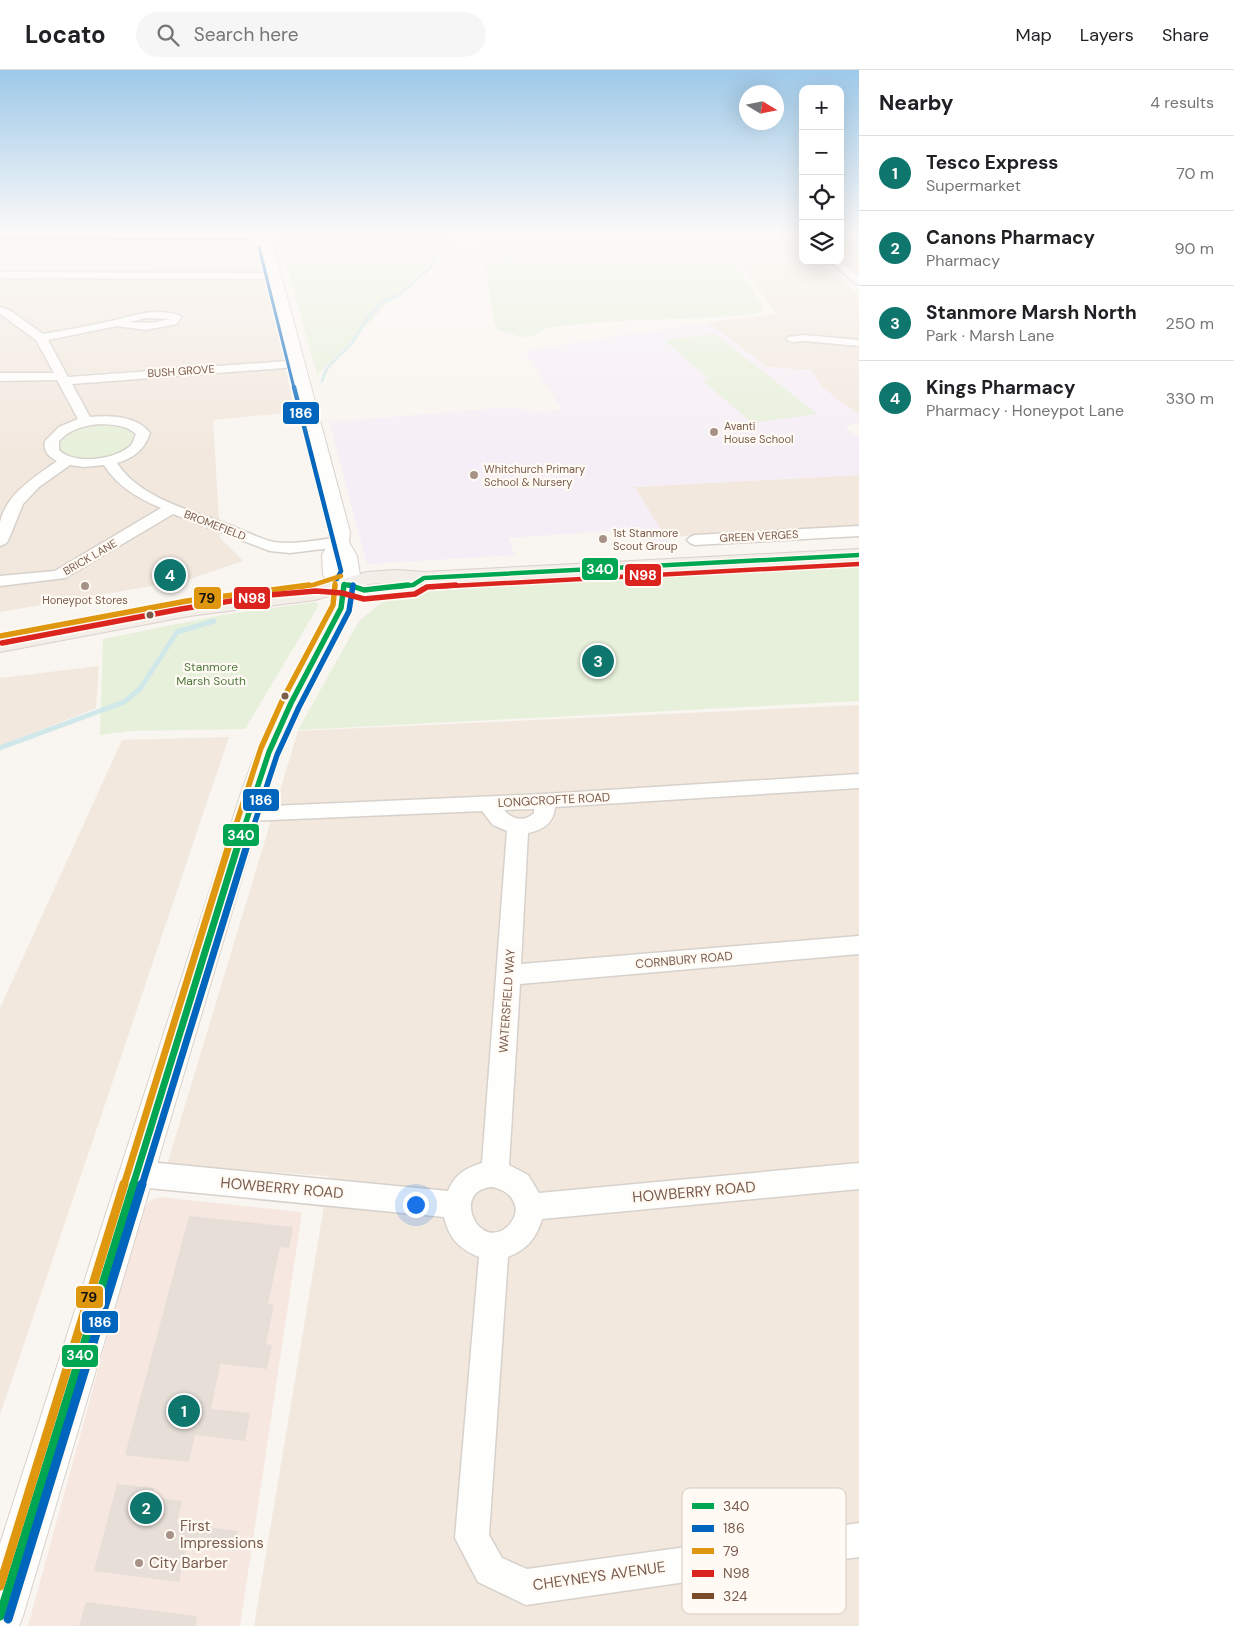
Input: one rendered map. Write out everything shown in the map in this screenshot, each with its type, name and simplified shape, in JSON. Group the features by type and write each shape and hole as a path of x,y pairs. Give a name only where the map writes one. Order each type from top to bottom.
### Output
{"main road":[{"path":"0,634 180,600 268,586 316,582 344,584 364,590 413,584 424,578 859,555"},
{"path":"0,645 190,610 315,594 344,584"}],"street":[{"path":"0,1616 9,1560 138,1174 248,814 269,752 321,644 334,636 355,610 358,598 333,575 332,555 339,542 340,532 283,308"},
{"path":"0,310 7,313 40,338 86,422"},
{"path":"40,338 117,323"},
{"path":"792,339 804,338 859,343"},
{"name":"BUSH GROVE","path":"0,377 63,379 298,362"},
{"path":"119,421 135,426 143,434 140,442 132,451 108,460 92,462 68,460 56,455 51,448 51,442 59,432 73,425 86,422 119,421"},
{"path":"0,541 16,502 34,484 68,460"},
{"name":"BROMEFIELD","path":"108,460 118,476 144,495 172,508 270,546 290,548 339,542"},
{"name":"BRICK LANE","path":"0,581 59,575 172,508"},
{"name":"GREEN VERGES","path":"695,540 859,531"},
{"path":"822,533 834,556"},
{"name":"LONGCROFTE ROAD","path":"248,814 545,801 859,781"},
{"path":"488,804 500,820 518,827 535,824 544,815 545,801"},
{"name":"WATERSFIELD WAY","path":"495,1175 518,827"},
{"name":"CORNBURY ROAD","path":"509,975 859,945"},
{"name":"HOWBERRY ROAD","path":"138,1174 456,1205"},
{"path":"495,1175 512,1181 520,1188 526,1197 529,1207 529,1219 524,1230 517,1238 506,1244 494,1246 482,1244 461,1229 456,1205 461,1191 472,1180 482,1176 495,1175"},
{"name":"HOWBERRY ROAD","path":"529,1207 859,1176"},
{"name":"CHEYNEYS AVENUE","path":"494,1246 472,1538 490,1570 526,1586 682,1564"},
{"name":"CHEYNEYS AVENUE","path":"846,1542 859,1540"}],"shaded area":[{"path":"0,308 271,308 284,361 68,375 0,372"},
{"path":"772,308 859,308 859,415 823,388 811,370 766,367 708,322 776,314"},
{"path":"708,322 766,367 811,370 823,388 859,415 859,423 844,426 859,438 859,475 635,487 672,548 649,549 637,529 508,538 515,555 367,564 329,422 514,407 537,412 562,410 524,351"},
{"path":"285,367 295,412 213,420 220,538 243,561 187,580 0,612 0,381 81,383"},
{"path":"859,475 859,527 665,537 634,487"},
{"path":"99,666 96,708 0,746 0,678"},
{"path":"859,705 859,1626 254,1626 329,1176 167,1165 298,731"},
{"path":"229,737 0,1415 0,1008 122,740"},
{"path":"159,1197 302,1212 240,1626 28,1626 141,1213 149,1201"}],"green space":[{"path":"299,308 384,308 317,375"},
{"path":"492,308 763,308 762,311 754,314 723,317 618,321 558,326 544,329 536,335 526,338 498,330 494,324"},
{"path":"715,334 817,414 752,423 702,380 709,379 664,340"},
{"path":"93,423 120,424 136,432 138,438 129,449 106,458 93,460 68,457 56,448 60,436 68,430"},
{"path":"859,567 859,701 298,730 359,621 396,591"},
{"name":"Stanmore Marsh South","path":"315,602 319,605 245,729 130,731 100,735 103,639 222,615"}],"building":[{"path":"189,1216 293,1227 289,1248 280,1247 268,1304 274,1305 266,1344 272,1345 267,1369 220,1364 211,1409 250,1413 245,1441 195,1435 189,1462 125,1455"},
{"path":"117,1484 154,1488 152,1497 182,1501 177,1523 238,1531 234,1551 187,1545 179,1582 94,1571"},
{"path":"86,1602 197,1616 196,1626 79,1626"}],"waterway":[{"path":"322,381 327,368 352,343 367,319 377,308"},
{"path":"0,748 124,702 140,689 177,632 214,621"}],"transit line":[{"name":"186","path":"274,308 341,571 337,579"},
{"name":"340","path":"344,584 364,590 413,585 424,578 859,555"},
{"name":"N98","path":"2,643 181,609 269,595 316,591 342,593 364,599 415,594 427,587 859,564"},
{"name":"79","path":"0,636 187,601 313,585 341,576"},
{"name":"79","path":"0,1586 247,787 261,748 283,699 333,605 335,583"},
{"name":"340","path":"0,1616 255,790 269,752 291,703 341,608 344,584"},
{"name":"186","path":"8,1619 263,793 277,755 299,707 349,611 353,585"}],"place":[{"name":"Avanti House School","path":"714,432"},
{"name":"Whitchurch Primary School & Nursery","path":"474,475"},
{"name":"1st Stanmore Scout Group","path":"603,539"},
{"name":"Kings Pharmacy","path":"170,575"},
{"name":"Honeypot Stores","path":"85,586"},
{"name":"Stanmore Marsh North","path":"598,661"},
{"name":"Tesco Express","path":"184,1411"},
{"name":"Canons Pharmacy","path":"146,1508"},
{"name":"First Impressions","path":"170,1535"},
{"name":"City Barber","path":"139,1563"}]}
